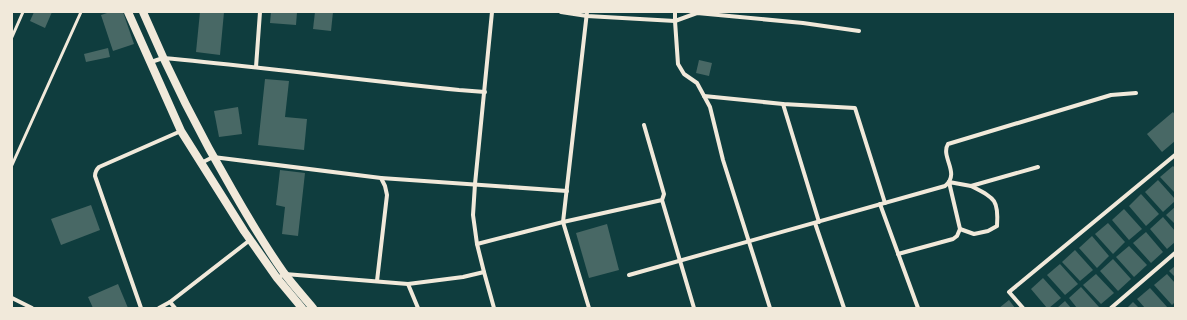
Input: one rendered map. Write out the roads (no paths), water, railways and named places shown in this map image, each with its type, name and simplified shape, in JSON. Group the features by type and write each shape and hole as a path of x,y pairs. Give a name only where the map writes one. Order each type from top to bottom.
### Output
{"main road":[{"path":"128,12 181,131 250,240 281,276 313,308"},
{"path":"143,12 163,58 195,124 281,276 302,308"}],"street":[{"path":"256,67 260,12"},
{"path":"492,12 473,215 477,244 494,308"},
{"path":"560,12 675,21 697,13 803,23 859,31"},
{"path":"676,12 675,21 678,64 684,74 697,83 710,107 748,242 770,308"},
{"path":"587,14 563,222 589,308"},
{"path":"151,62 163,58 484,92"},
{"path":"629,275 945,186 952,177 946,150 948,144 1111,95 1136,93"},
{"path":"704,96 783,104 855,108 882,204 898,254 918,308"},
{"path":"783,104 817,222 844,308"},
{"path":"644,125 664,194 662,200 694,308"},
{"path":"141,308 95,173 99,167 181,131"},
{"path":"1023,308 1009,292 1175,155"},
{"path":"201,163 213,157 380,178 567,191"},
{"path":"971,186 1038,167"},
{"path":"377,281 387,195 385,186 380,178"},
{"path":"949,182 971,186 986,193 996,202 998,212 997,226 974,234 960,229"},
{"path":"898,254 953,240 957,236 960,229 949,182"},
{"path":"477,244 563,222 662,200"},
{"path":"159,308 170,302 250,240"},
{"path":"1111,308 1175,253"},
{"path":"281,276 408,284 484,272"},
{"path":"408,284 418,308"},
{"path":"12,298 32,308"},
{"path":"170,302 175,308"}],"lane":[{"path":"12,36 23,12"},
{"path":"12,165 81,12"}]}
